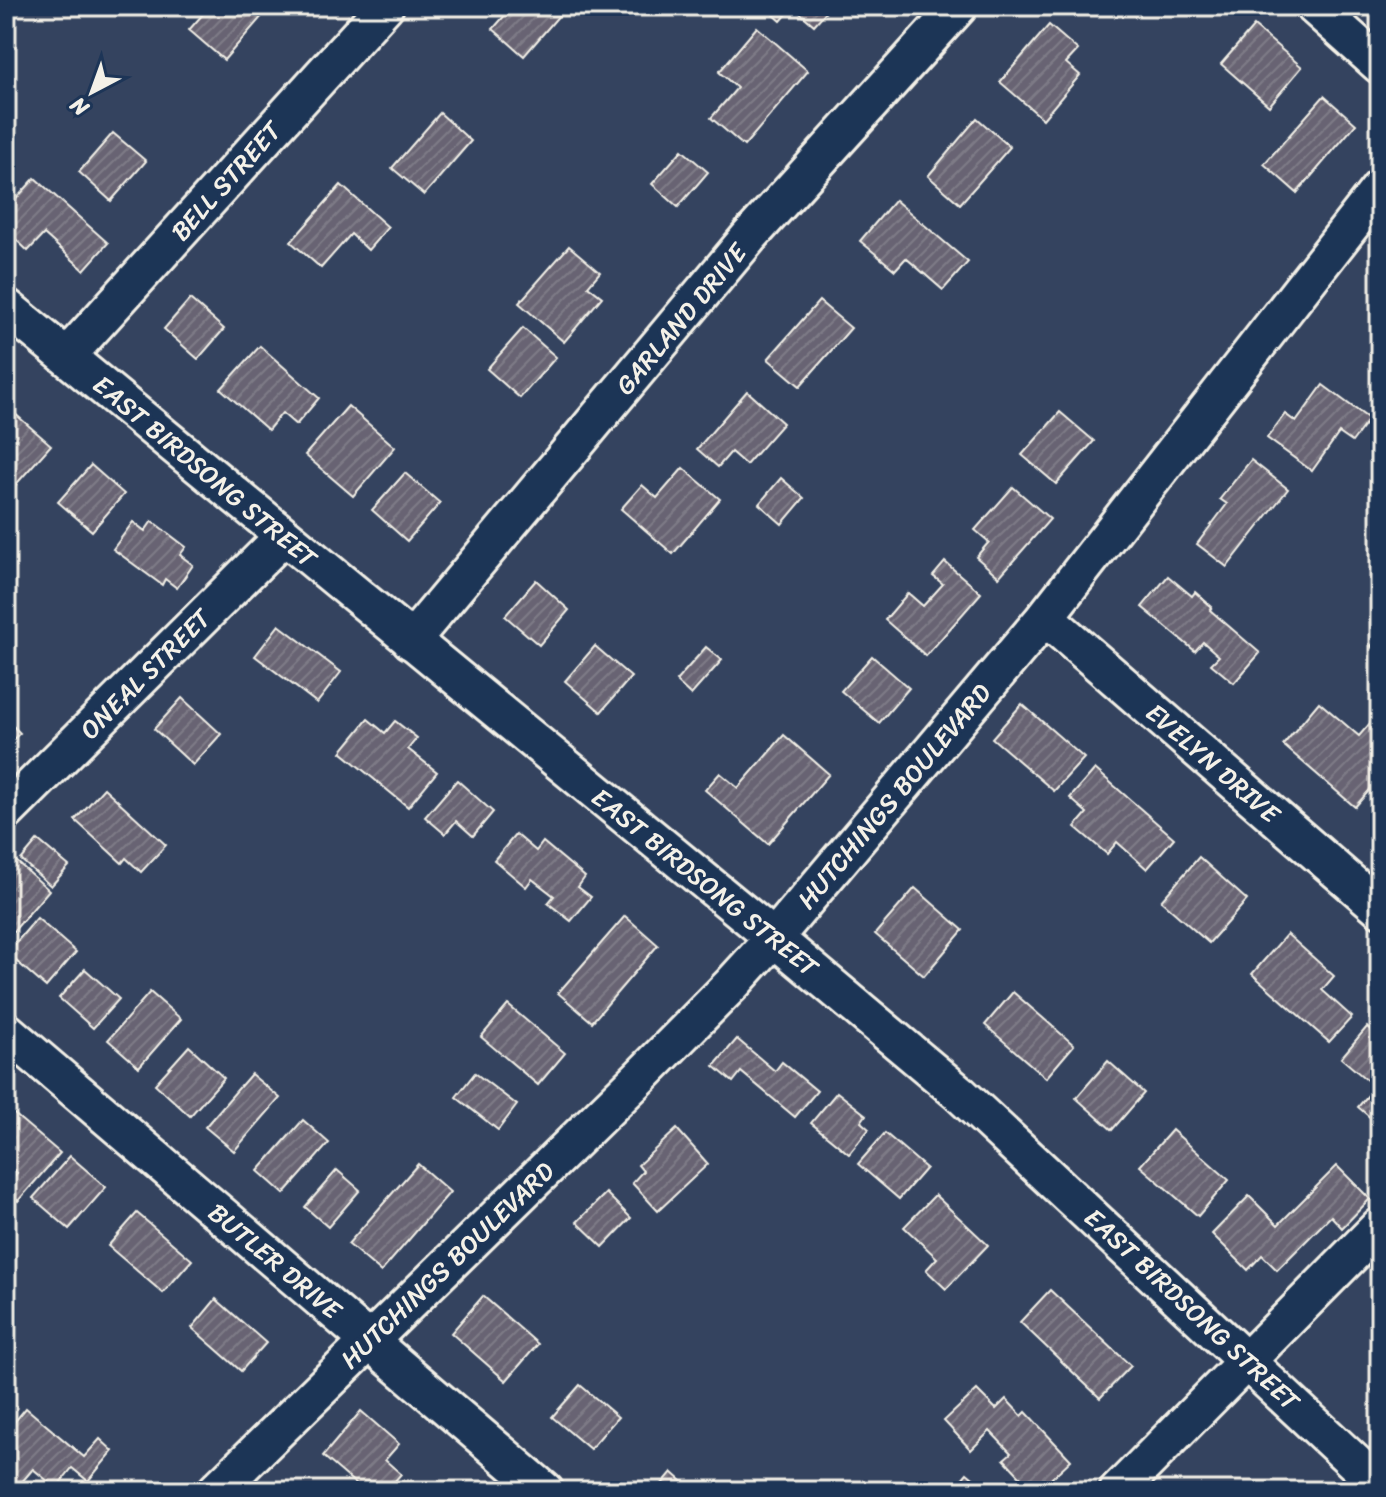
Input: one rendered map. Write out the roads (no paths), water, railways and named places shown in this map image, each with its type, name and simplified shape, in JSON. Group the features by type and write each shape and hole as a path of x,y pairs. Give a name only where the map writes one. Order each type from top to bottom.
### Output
{"street":[{"name":"BELL STREET","path":"67,356 385,6"},
{"name":"GARLAND DRIVE","path":"411,641 749,237 959,6"},
{"path":"1314,6 1380,65"},
{"name":"HUTCHINGS BOULEVARD","path":"216,1491 641,1076 774,938 1045,617 1380,188"},
{"name":"EAST BIRDSONG STREET","path":"6,307 959,1093 1380,1486"},
{"name":"ONEAL STREET","path":"6,812 284,536"},
{"name":"EVELYN DRIVE","path":"1045,617 1380,908"},
{"name":"BUTLER DRIVE","path":"6,1031 545,1491"},
{"path":"1118,1491 1380,1226"}]}
